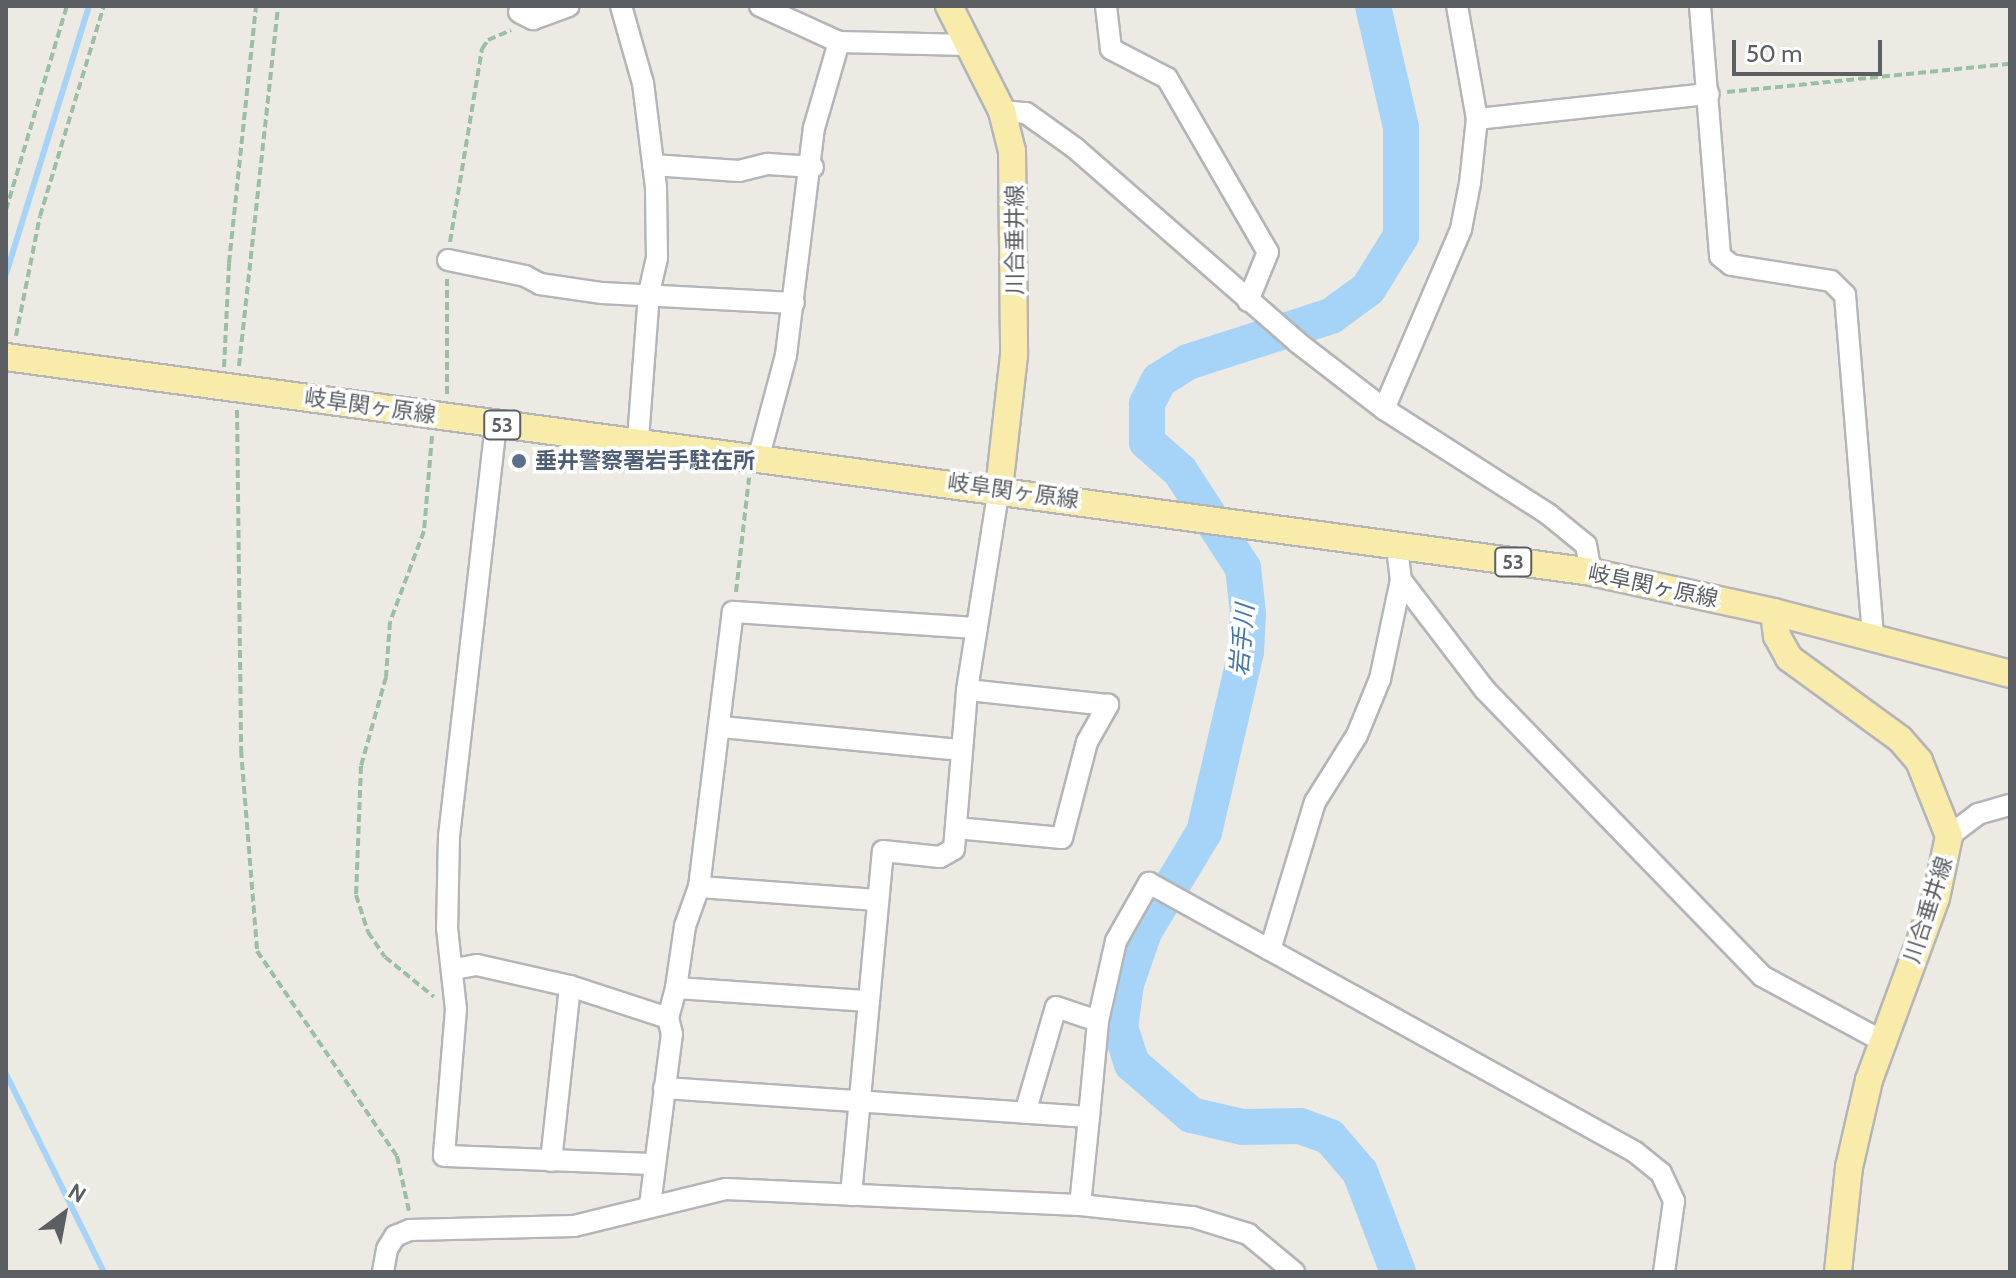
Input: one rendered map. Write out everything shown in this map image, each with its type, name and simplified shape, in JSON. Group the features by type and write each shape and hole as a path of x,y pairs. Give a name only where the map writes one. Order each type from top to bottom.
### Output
{"main road":[{"name":"川合垂井線","path":"949,6 1002,111 1016,199 1014,355 999,488"},
{"name":"岐阜関ヶ原線","path":"9,358 999,488 1397,548 1591,572 1774,612 2010,674"},
{"name":"川合垂井線","path":"1774,612 1777,636 1789,658 1900,739 1919,761 1949,836 1936,898 1882,1041 1849,1167 1838,1272"}],"street":[{"path":"524,14 569,6"},
{"path":"621,6 643,83 653,165 657,258 649,293 638,441"},
{"path":"760,6 839,42 969,45"},
{"path":"1106,6 1111,49 1167,78 1268,252 1253,306"},
{"path":"1384,409 1461,229 1477,119 1457,6"},
{"path":"1700,6 1720,256 1731,265 1831,281 1845,295 1873,637"},
{"path":"756,456 786,355 813,167 814,128 839,42"},
{"path":"1477,119 1709,94"},
{"path":"1002,111 1026,113 1075,148 1297,342 1384,409 1548,514 1586,545 1591,572"},
{"path":"653,165 739,171 768,164 813,167"},
{"path":"448,260 525,276 540,284 794,303"},
{"path":"496,424 449,836 447,928 454,969 456,1009 444,1156 654,1164"},
{"path":"851,1195 866,1001 883,851 940,857 954,849 967,690 999,488"},
{"path":"1270,950 1315,802 1357,735 1380,679 1401,580 1397,548"},
{"path":"1401,580 1485,690 1762,976 1882,1041"},
{"path":"650,1205 672,1034 668,1018 676,988 685,926 699,887 733,612 976,628"},
{"path":"956,828 1062,838 1087,742 1108,705 967,690"},
{"path":"721,727 962,750"},
{"path":"1949,836 1978,814 2010,805"},
{"path":"1080,1205 1098,1021 1116,941 1149,883 1635,1152 1661,1173 1674,1201 1664,1272"},
{"path":"699,887 877,900"},
{"path":"454,969 477,965 570,986 668,1018"},
{"path":"551,1161 570,986"},
{"path":"676,988 866,1001"},
{"path":"1025,1113 1056,1007 1098,1021"},
{"path":"664,1088 1089,1117"},
{"path":"383,1272 387,1249 395,1236 410,1230 536,1230 726,1189 1080,1205 1193,1217 1248,1234 1294,1272"}],"path":[{"path":"6,210 67,6"},
{"path":"9,358 40,216 104,6"},
{"path":"256,6 229,263 241,750 257,951 397,1156 410,1230"},
{"path":"230,386 278,6"},
{"path":"456,1009 438,1003 422,983 385,957 368,932 356,895 361,766 386,677 390,622 424,531 435,416 448,392 448,260 482,49 524,14"},
{"path":"1709,94 2010,64"},
{"path":"733,612 756,456"}],"waterway":[{"path":"6,274 89,6"},
{"name":"岩手川","path":"1373,6 1401,127 1401,236 1368,289 1331,316 1188,362 1159,380 1147,404 1147,442 1180,471 1243,568 1248,613 1246,652 1204,832 1144,932 1126,984 1120,1027 1132,1064 1191,1115 1243,1127 1300,1126 1330,1137 1360,1172 1398,1272"},
{"path":"6,1074 104,1272"}],"place":[{"name":"垂井警察署岩手駐在所","path":"519,461"}]}
